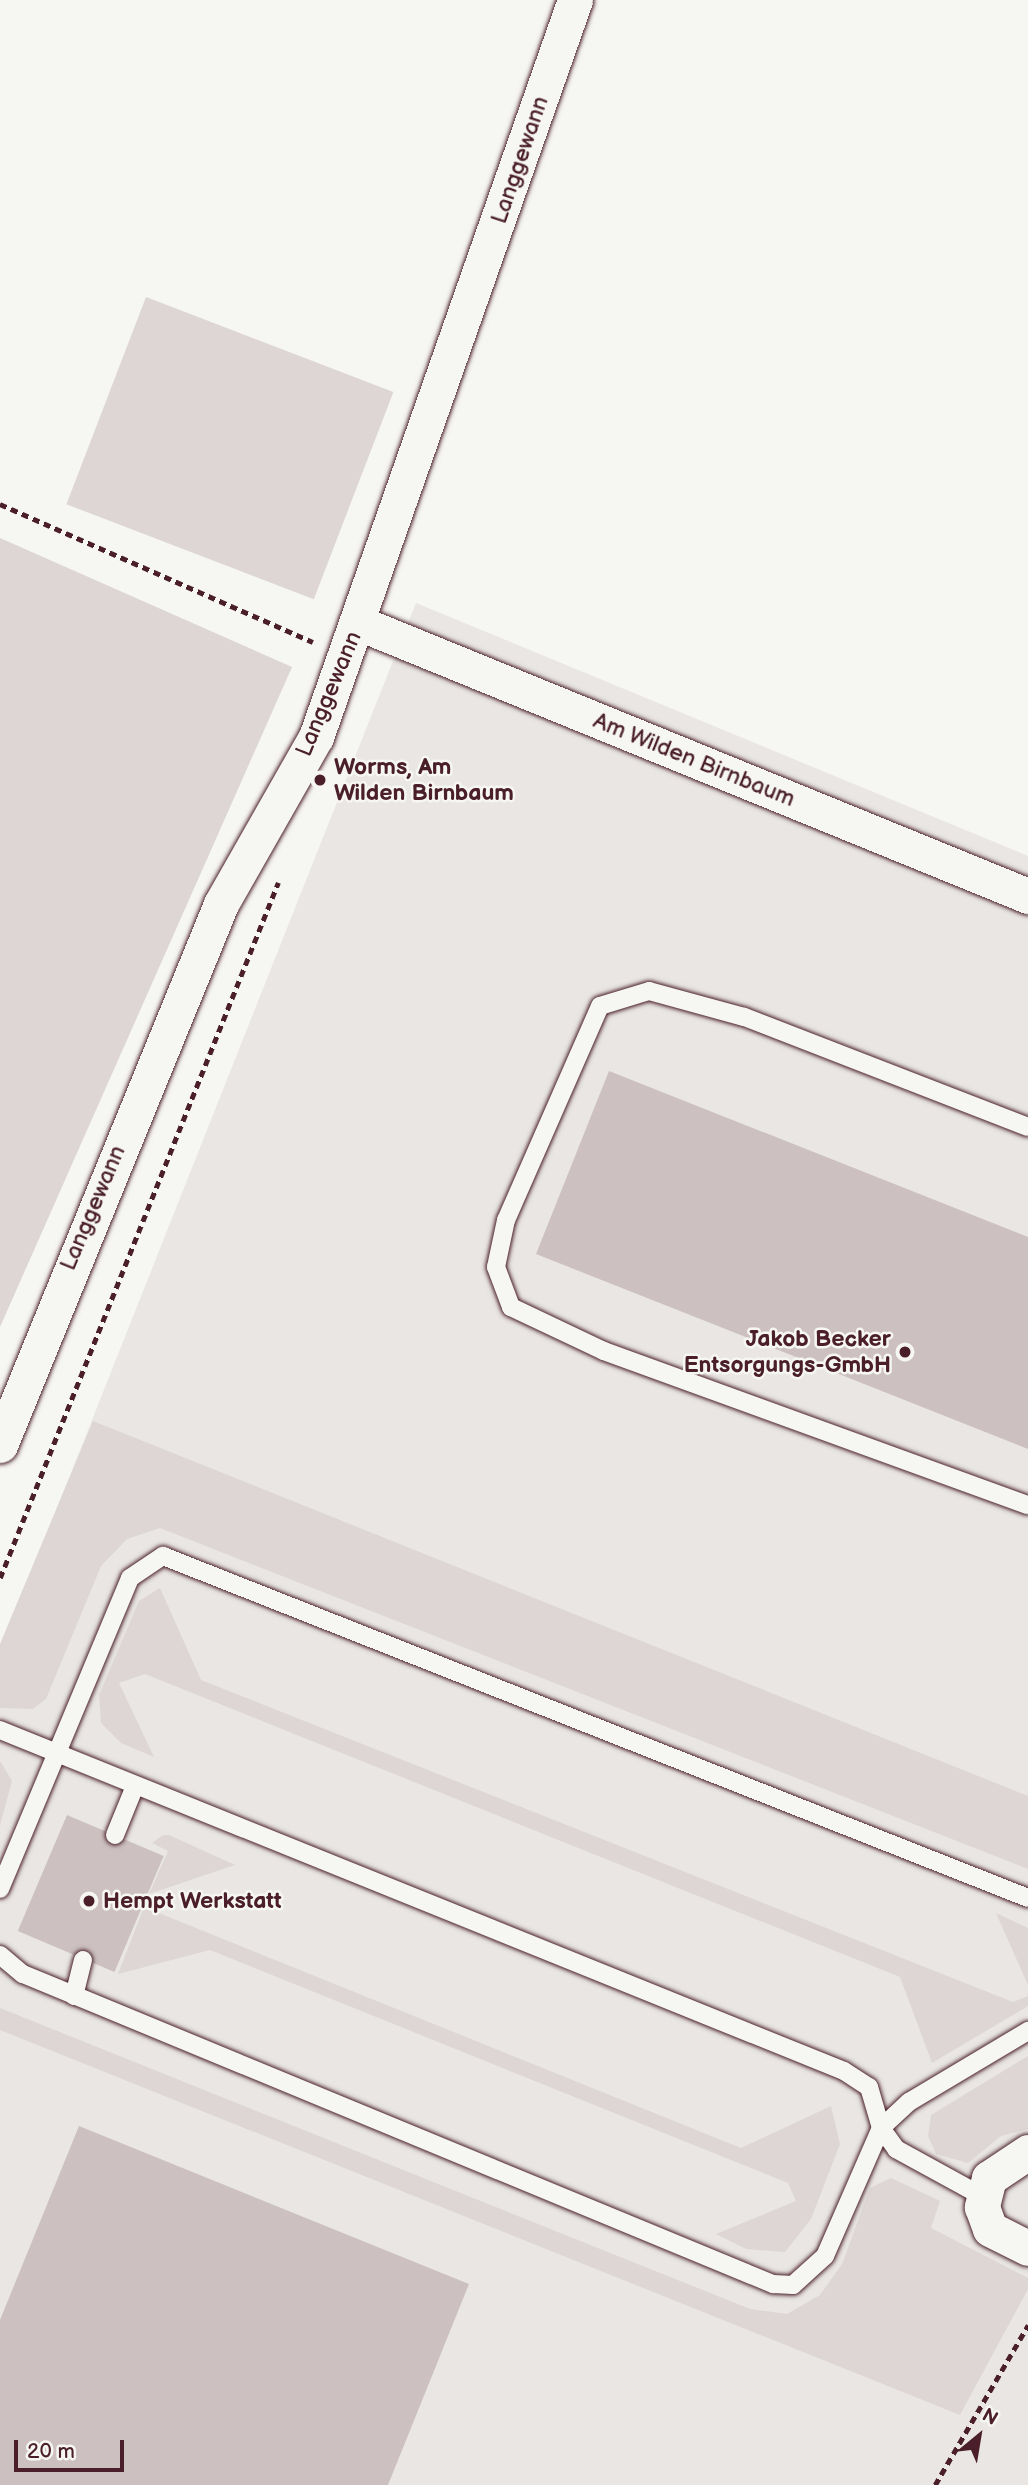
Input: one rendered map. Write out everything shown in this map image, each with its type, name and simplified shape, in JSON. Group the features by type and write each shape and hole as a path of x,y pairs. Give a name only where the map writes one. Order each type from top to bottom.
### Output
{"street":[{"name":"Langgewann","path":"0,1445 220,904 316,737 359,623 575,0"},
{"name":"Am Wilden Birnbaum","path":"359,623 1028,896"},
{"path":"1028,2152 1003,2164 982,2196 990,2229 1028,2248"}],"lane":[{"path":"1028,1127 744,1017 649,991 600,1006 506,1220 496,1267 512,1307 604,1351 1028,1505"},
{"path":"0,1889 130,1578 163,1556 1028,1899"},
{"path":"0,1731 844,2071 869,2087 881,2128 896,2149 982,2196"},
{"path":"115,1835 135,1786"},
{"path":"0,1955 23,1974 74,1996 773,2284 793,2285 825,2256 881,2128 909,2102 1028,2031"},
{"path":"74,1996 83,1960"}],"path":[{"path":"0,505 346,657"},
{"path":"0,1578 280,877"},
{"path":"935,2485 1028,2325"}],"shaded area":[{"path":"146,297 393,392 314,599 66,504"},
{"path":"0,538 292,667 0,1327"},
{"path":"416,603 1028,856 1028,2485 0,2485 0,1652"},
{"path":"93,1421 1028,1796 1028,1869 160,1528 127,1539 101,1566 46,1699 33,1709 0,1708 0,1644"},
{"path":"160,1588 201,1680 1013,2002 1028,1996 1028,2006 932,2063 900,1977 145,1674 119,1683 154,1757 121,1743 101,1723 99,1695 139,1601"},
{"path":"0,1761 12,1781 0,1825"},
{"path":"163,1835 169,1835 235,1865 149,1894 168,1851 152,1843"},
{"path":"144,1907 741,2148 831,2106 840,2144 811,2219 785,2252 746,2249 716,2234 796,2201 788,2183 210,1950 118,1974"},
{"path":"996,1913 1028,1928 1028,1985"},
{"path":"0,2008 750,2309 787,2314 820,2295 842,2264 870,2188 891,2178 940,2201 931,2228 1028,2278 1028,2289 960,2415 0,2030"},
{"path":"1028,2056 1028,2129 1001,2136 968,2163 936,2154 928,2136 931,2115"}],"building":[{"name":"Jakob Becker Entsorgungs-GmbH","path":"609,1071 1028,1237 1028,1449 536,1254"},
{"name":"Hempt Werkstatt","path":"67,1815 164,1856 114,1972 18,1931"},
{"path":"79,2126 469,2284 388,2485 0,2485 0,2320"}],"place":[{"name":"Worms, Am Wilden Birnbaum","path":"320,780"},
{"name":"Jakob Becker Entsorgungs-GmbH","path":"905,1352"},
{"name":"Hempt Werkstatt","path":"89,1901"}]}
